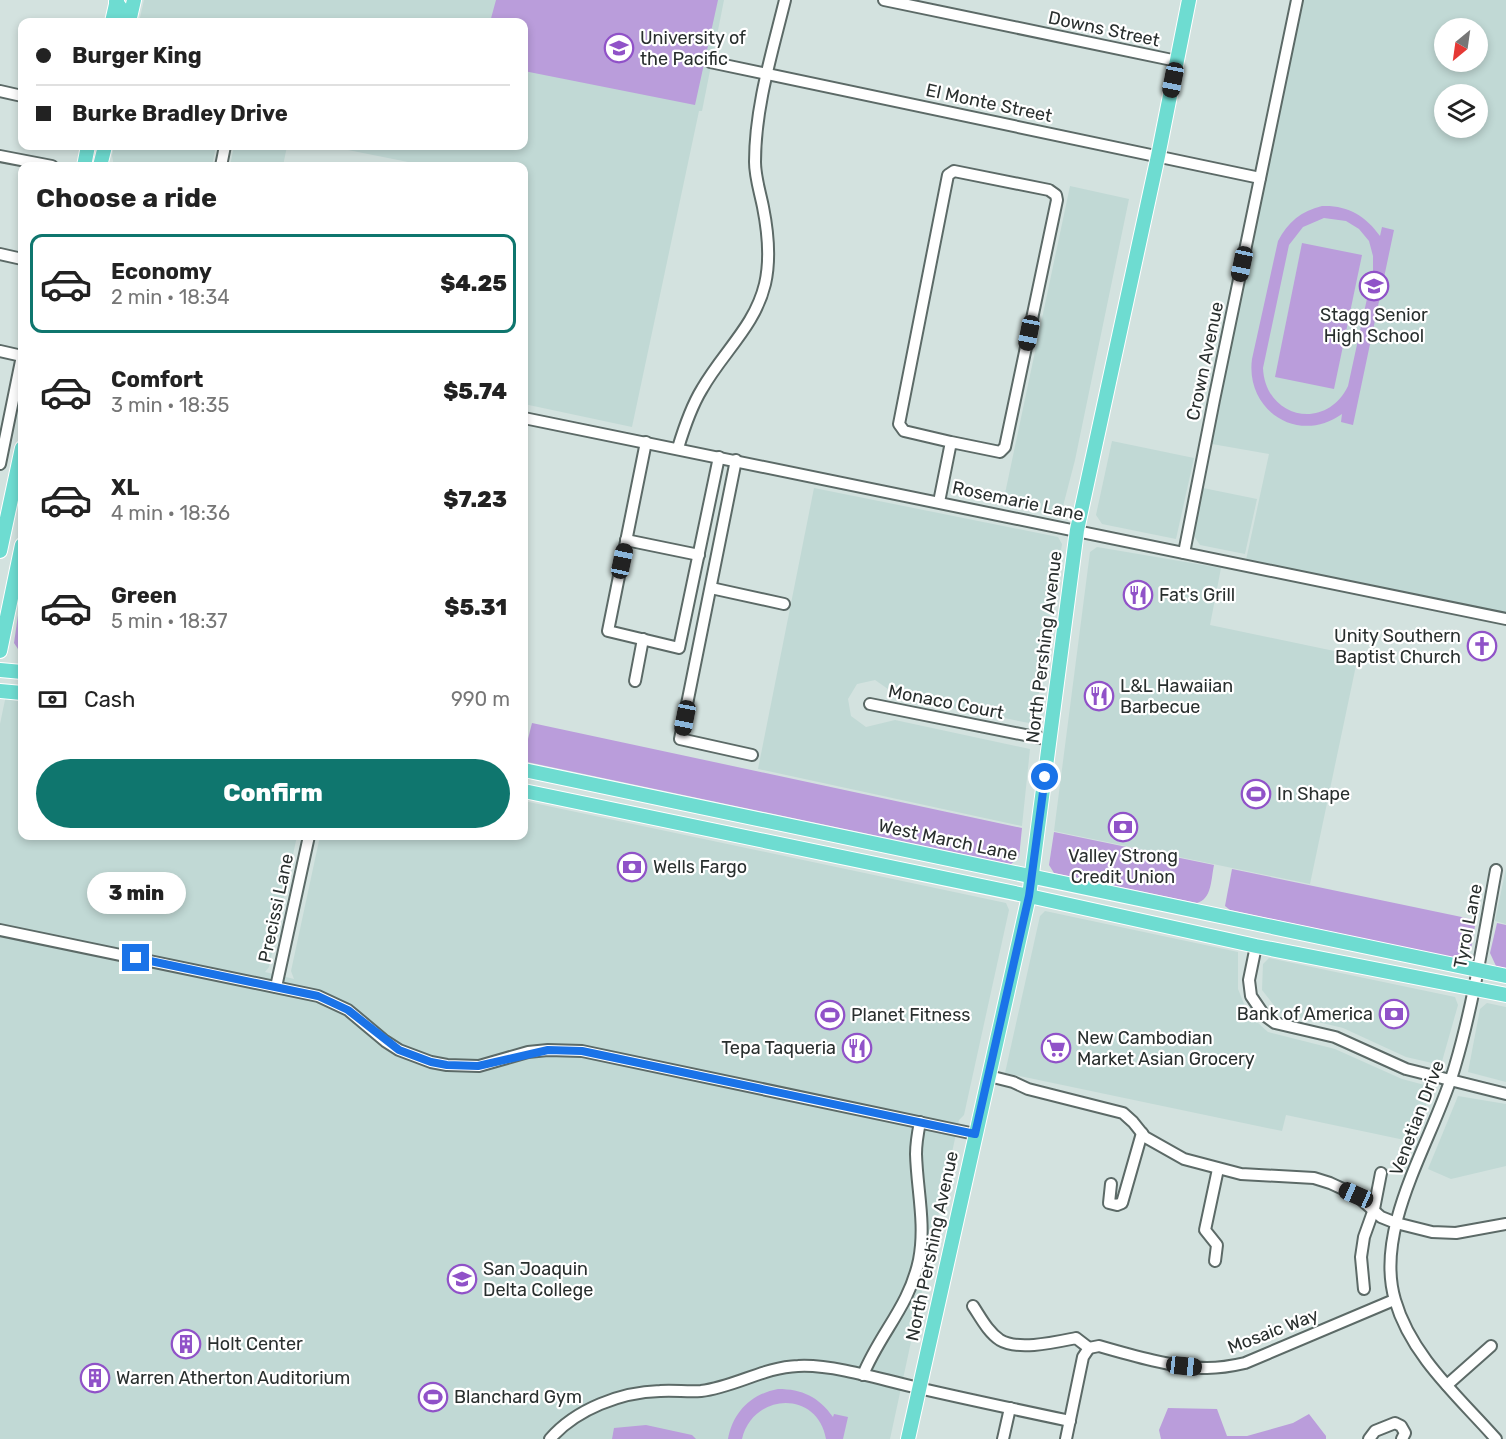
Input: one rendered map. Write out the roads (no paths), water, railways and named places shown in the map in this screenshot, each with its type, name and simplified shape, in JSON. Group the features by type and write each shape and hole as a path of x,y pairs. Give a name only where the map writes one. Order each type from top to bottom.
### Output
{"main road":[{"path":"129,18 134,0"},
{"name":"North Pershing Avenue","path":"908,1439 1029,896 1077,531 1158,156 1189,0"},
{"path":"113,1 126,18"},
{"path":"112,18 113,1"},
{"path":"0,551 18,467"},
{"path":"0,651 18,564"},
{"path":"0,670 18,672"},
{"path":"0,691 18,693"},
{"name":"West March Lane","path":"528,771 1506,976"},
{"path":"528,792 1029,896 1256,946 1506,995"}],"street":[{"path":"678,448 702,389 749,323 765,282 769,248 755,165 755,140 767,73 785,0"},
{"name":"Downs Street","path":"884,0 1177,61"},
{"name":"Crown Avenue","path":"1184,553 1297,0"},
{"name":"El Monte Street","path":"710,62 1260,178"},
{"path":"0,91 18,95"},
{"path":"0,156 31,162"},
{"path":"954,171 1049,190 1056,195 1057,200 1005,447 1000,452 951,442 904,431 899,424 948,175 954,171"},
{"path":"0,254 18,258"},
{"path":"0,351 18,355"},
{"path":"0,464 18,375"},
{"name":"Rosemarie Lane","path":"528,419 1506,619"},
{"path":"646,442 608,631 679,648 718,457"},
{"path":"939,502 951,442"},
{"path":"736,460 681,739 752,755"},
{"path":"626,540 699,555"},
{"path":"711,588 784,604"},
{"path":"635,681 643,639"},
{"name":"Monaco Court","path":"870,704 1050,740"},
{"name":"Precissi Lane","path":"276,987 308,840"},
{"name":"Tyrol Lane","path":"1473,988 1496,870"},
{"path":"0,930 318,996 354,1015 399,1050 431,1062 478,1066 548,1050 582,1051 975,1134"},
{"path":"1256,946 1249,972 1250,988 1255,1003 1268,1019 1281,1025 1335,1037 1406,1069 1506,1094"},
{"name":"Venetian Drive","path":"1473,988 1451,1080 1404,1198 1391,1239 1391,1282 1395,1300 1411,1339 1447,1385 1496,1439"},
{"path":"989,1076 1013,1082 1028,1089 1123,1113 1142,1133 1164,1150 1184,1159 1241,1174 1314,1178 1356,1195 1381,1217 1396,1223 1432,1232 1456,1233 1506,1224"},
{"path":"863,1375 876,1348 898,1315 910,1291 919,1260 921,1211 916,1154 920,1122"},
{"path":"1111,1184 1109,1203 1117,1205 1122,1203 1142,1133"},
{"path":"1215,1262 1217,1245 1205,1230 1218,1169"},
{"path":"1364,1289 1362,1257 1364,1237 1374,1209 1382,1173"},
{"name":"Mosaic Way","path":"973,1306 987,1328 999,1339 1010,1344 1051,1343 1076,1338 1089,1348 1099,1346 1184,1366 1205,1368 1245,1363 1395,1300"},
{"path":"1447,1385 1491,1346"},
{"path":"1066,1439 1083,1357 1089,1348"},
{"path":"550,1439 572,1420 597,1406 621,1397 659,1390 701,1391 725,1387 759,1374 801,1365 863,1375 1070,1421"},
{"path":"1003,1439 1010,1408"},
{"path":"1369,1439 1375,1431 1395,1423 1404,1430 1402,1439"}],"place":[{"name":"University of the Pacific","path":"619,48"},
{"name":"Stagg Senior High School","path":"1374,286"},
{"name":"Fat's Grill","path":"1138,595"},
{"name":"Unity Southern Baptist Church","path":"1482,646"},
{"name":"L&L Hawaiian Barbecue","path":"1099,696"},
{"name":"In Shape","path":"1256,794"},
{"name":"Valley Strong Credit Union","path":"1123,827"},
{"name":"Wells Fargo","path":"632,867"},
{"name":"Bank of America","path":"1394,1014"},
{"name":"Planet Fitness","path":"830,1015"},
{"name":"Tepa Taqueria","path":"857,1048"},
{"name":"New Cambodian Market Asian Grocery","path":"1056,1048"},
{"name":"San Joaquin Delta College","path":"462,1279"},
{"name":"Holt Center","path":"186,1344"},
{"name":"Warren Atherton Auditorium","path":"95,1378"},
{"name":"Blanchard Gym","path":"433,1397"}]}
